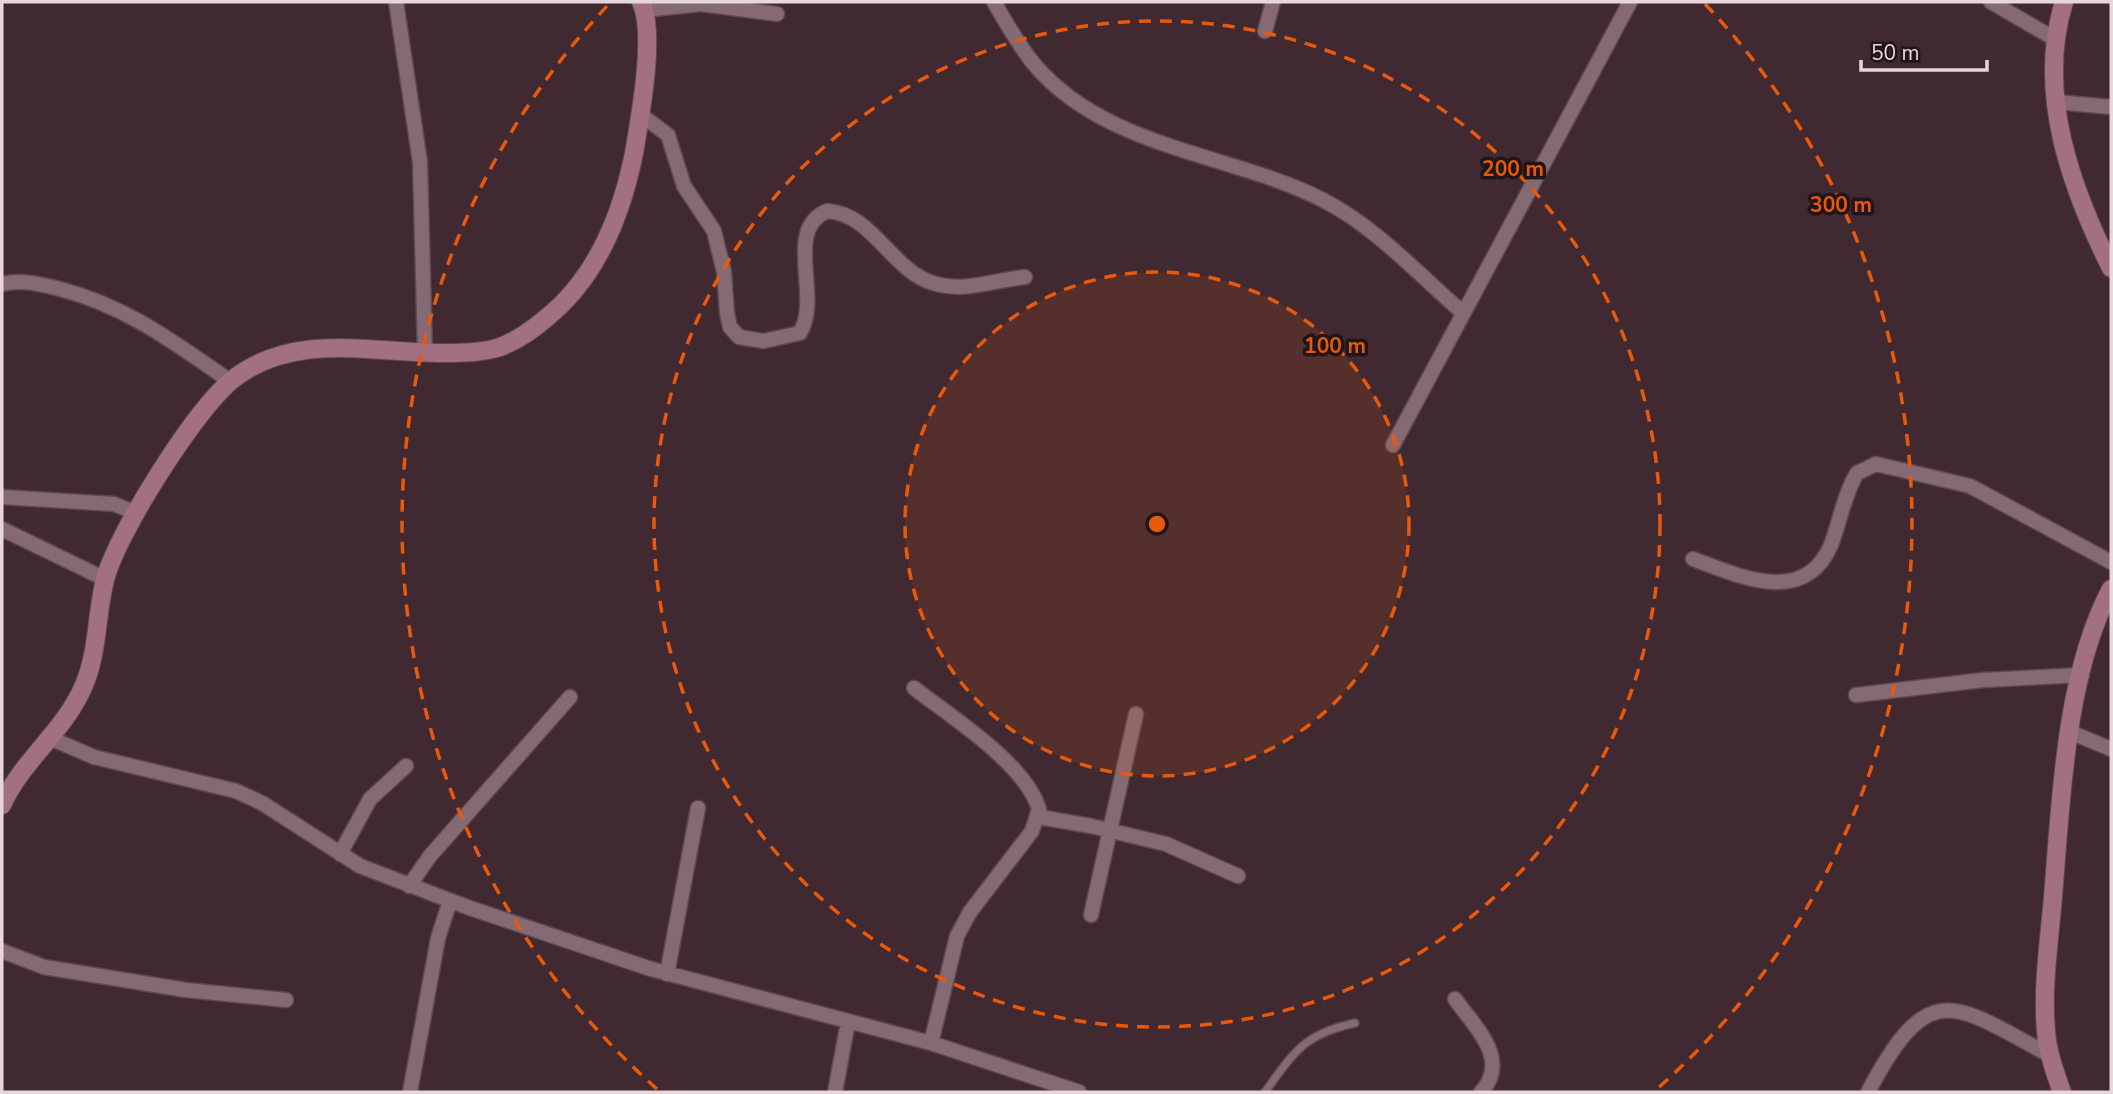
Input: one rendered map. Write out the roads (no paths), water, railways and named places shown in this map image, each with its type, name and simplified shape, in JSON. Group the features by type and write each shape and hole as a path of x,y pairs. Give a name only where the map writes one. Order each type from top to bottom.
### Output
{"street":[{"path":"396,2 420,162 425,353"},
{"path":"994,2 1034,64 1070,98 1133,132 1268,177 1324,200 1359,222 1463,313"},
{"path":"1265,31 1273,2"},
{"path":"1393,445 1630,2"},
{"path":"1991,2 2055,39"},
{"path":"2064,2 2055,39 2056,102 2075,186 2111,268"},
{"path":"3,799 75,705 86,682 96,645 105,579 136,513 195,423 230,381 270,357 298,350 352,348 402,353 464,353 497,348 519,339 576,289 602,250 618,214 640,114 646,37 643,6 715,5 776,14"},
{"path":"2056,102 2111,107"},
{"path":"640,114 668,135 684,186 714,231 724,272 730,327 739,337 764,341 800,333 808,315 807,230 810,221 827,211 852,218 894,257 933,283 983,286 1026,277"},
{"path":"2,284 32,282 102,301 151,326 230,381"},
{"path":"1693,559 1757,583 1769,584 1802,575 1815,568 1830,546 1857,473 1876,464 1970,486 2111,562"},
{"path":"2,497 30,496 114,505 136,513"},
{"path":"2,529 105,579"},
{"path":"2062,1092 2051,1056 2045,997 2063,784 2082,675 2103,604 2111,589"},
{"path":"1856,695 1983,680 2082,675"},
{"path":"914,688 1010,766 1036,800 1039,817 1014,856 970,912 957,936 932,1044"},
{"path":"409,886 430,856 570,697"},
{"path":"1091,915 1136,714"},
{"path":"50,738 94,757 236,790 262,803 360,866 450,901 667,974 932,1044 1079,1092"},
{"path":"2069,741 2111,750"},
{"path":"340,854 370,800 406,766"},
{"path":"667,974 698,808"},
{"path":"1039,817 1108,830 1189,852 1238,876"},
{"path":"410,1092 438,938 450,901"},
{"path":"2,951 44,967 186,990 286,1000"},
{"path":"1455,999 1492,1051 1494,1069 1489,1084 1481,1092"},
{"path":"1868,1092 1882,1065 1909,1027 1925,1015 1941,1010 1959,1010 1983,1019 2051,1056"},
{"path":"835,1092 848,1022"}],"lane":[{"path":"1265,1092 1306,1041 1330,1029 1354,1023"}]}
